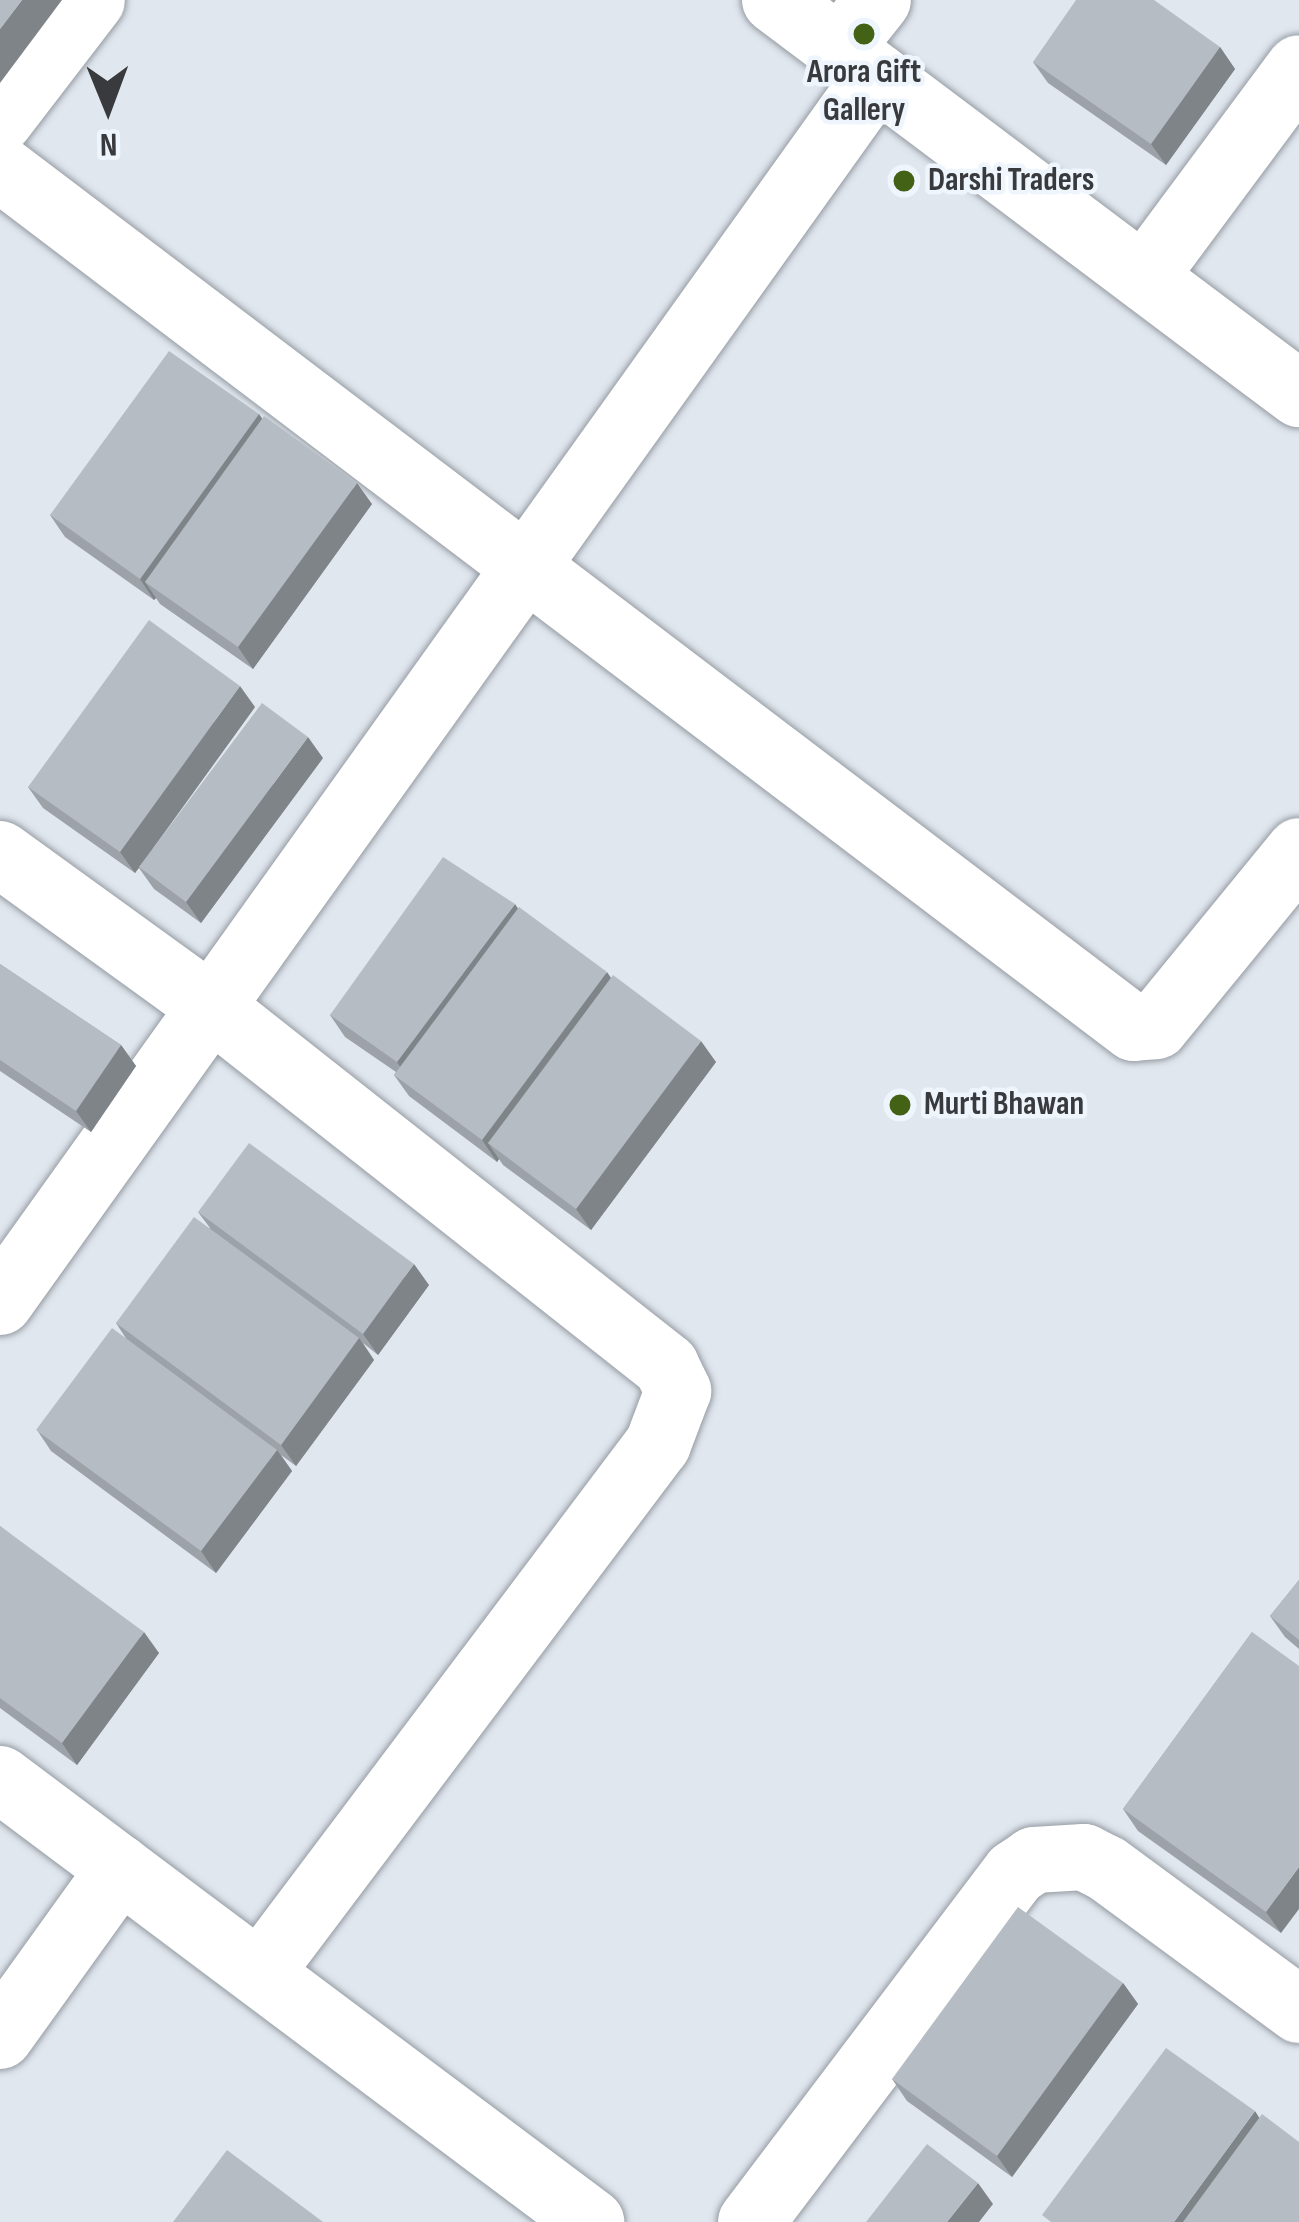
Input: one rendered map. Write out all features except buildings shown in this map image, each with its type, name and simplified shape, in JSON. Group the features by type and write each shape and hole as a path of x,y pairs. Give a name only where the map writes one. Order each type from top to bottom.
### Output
{"street":[{"path":"0,120 92,0"},
{"path":"775,0 865,42 1144,277 1299,394"},
{"path":"0,1302 523,570 865,42"},
{"path":"1144,277 1299,68"},
{"path":"0,168 523,570 1134,1028 1156,1026 1299,851"},
{"path":"0,854 211,1007 666,1366 678,1391 658,1444 260,1973"},
{"path":"0,1779 591,2222"},
{"path":"752,2222 1015,1873 1034,1860 1084,1857 1106,1868 1299,2010"},
{"path":"0,2036 121,1869"}],"place":[{"name":"Arora Gift Gallery","path":"864,34"},
{"name":"Darshi Traders","path":"904,181"},
{"name":"Murti Bhawan","path":"900,1105"}]}
